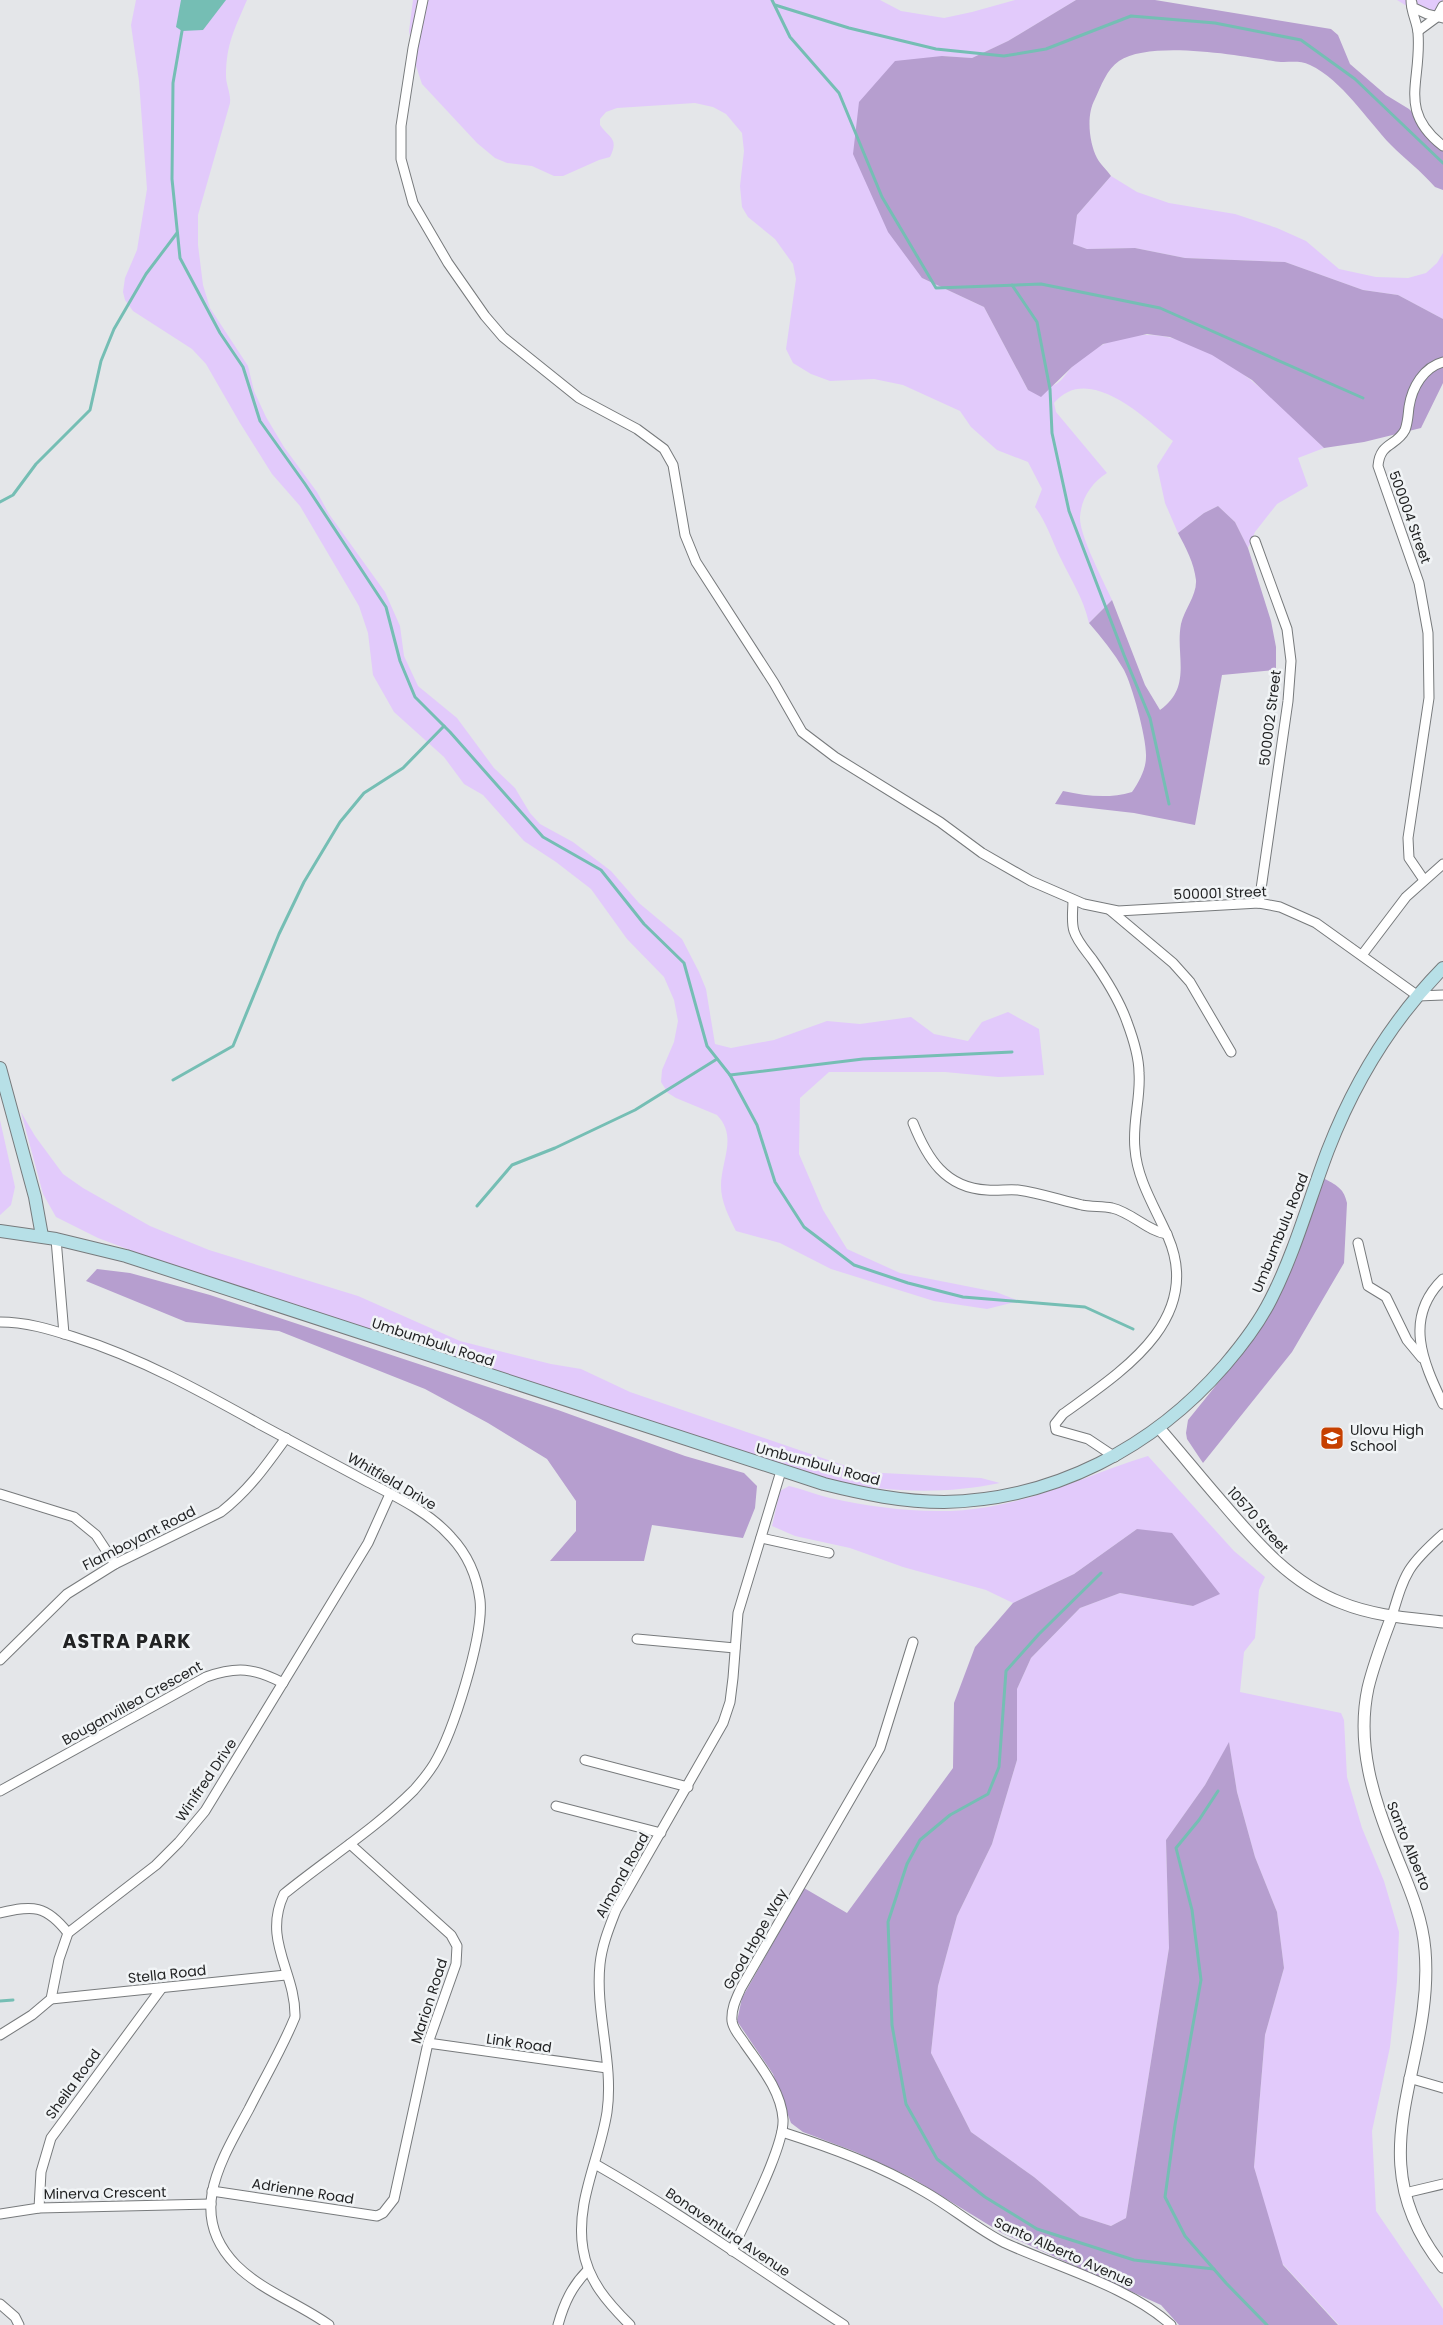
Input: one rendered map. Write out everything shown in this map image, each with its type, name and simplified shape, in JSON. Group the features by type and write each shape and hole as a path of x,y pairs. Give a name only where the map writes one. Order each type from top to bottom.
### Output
{"main road":[{"name":"Umbumbulu Road","path":"0,1231 42,1236 126,1256 824,1484 887,1499 943,1502 1012,1494 1091,1469 1115,1457 1159,1428 1208,1384 1242,1346 1254,1328 1283,1272 1329,1148 1355,1092 1395,1024 1443,968"},
{"path":"0,1068 36,1197 42,1236"}],"street":[{"name":"500001 Street","path":"423,0 404,100 401,126 401,159 413,203 461,283 491,324 516,349 579,398 637,429 664,449 673,465 685,535 696,562 774,683 802,732 813,742 940,822 982,853 1031,882 1073,900 1110,910 1138,911 1259,903 1280,907 1316,923 1418,996"},
{"path":"1411,0 1412,7 1440,18"},
{"path":"1411,0 1411,13 1418,32 1414,97 1416,115 1422,127 1443,146"},
{"path":"1418,32 1440,18 1443,6"},
{"name":"500004 Street","path":"1424,880 1409,858 1408,838 1428,698 1428,634 1418,583 1378,466 1382,449 1399,437 1405,428 1411,397 1423,374 1431,366 1443,362"},
{"name":"500002 Street","path":"1255,541 1287,629 1291,661 1288,701 1259,903"},
{"path":"1362,955 1396,910 1424,880 1443,864"},
{"path":"1073,900 1074,930 1114,991 1136,1047 1140,1073 1134,1149 1146,1188 1167,1234 1177,1266 1177,1281 1171,1310 1150,1344 1063,1414 1055,1424 1056,1430 1080,1436 1115,1457"},
{"path":"1110,910 1173,963 1190,982 1231,1052"},
{"path":"1418,996 1443,995"},
{"path":"913,1123 925,1149 935,1164 944,1175 959,1182 987,1190 1017,1190 1088,1206 1108,1207 1127,1213 1156,1232 1167,1234"},
{"path":"56,1239 64,1334"},
{"path":"1358,1243 1368,1286 1386,1297 1407,1340 1422,1358 1443,1404"},
{"path":"1422,1358 1419,1338 1422,1316 1435,1287 1443,1279"},
{"name":"Whitfield Drive","path":"0,1322 29,1324 64,1334 92,1343 157,1370 390,1494 434,1522 450,1536 464,1554 476,1579 480,1612 478,1632 459,1703 447,1738 434,1764 415,1789 350,1844 290,1890 277,1908 275,1930 286,1975 294,1995 294,2017 221,2160 212,2191 212,2224 216,2238 237,2266 273,2292 329,2325"},
{"name":"10570 Street","path":"1159,1428 1266,1553 1288,1573 1341,1603 1392,1616 1443,1622"},
{"name":"Flamboyant Road","path":"0,1660 67,1594 115,1564 221,1512 256,1481 286,1438"},
{"name":"Almond Road","path":"630,2325 597,2288 588,2270 582,2243 581,2214 607,2111 607,2068 600,1984 602,1950 607,1931 616,1910 723,1723 730,1702 738,1613 781,1471"},
{"path":"0,1494 74,1517 96,1535 115,1564"},
{"name":"Winifred Drive","path":"68,1933 156,1865 179,1842 205,1811 368,1543 390,1494"},
{"name":"Santo Alberto","path":"1443,1534 1417,1558 1403,1580 1368,1690 1364,1745 1370,1784 1376,1807 1415,1899 1424,1937 1426,1991 1400,2132 1400,2151 1405,2194 1419,2232 1443,2267"},
{"path":"761,1538 829,1553"},
{"path":"637,1639 735,1648"},
{"name":"Good Hope Way","path":"732,2251 767,2171 782,2132 783,2120 778,2098 765,2073 733,2026 734,2005 741,1988 880,1748 913,1642"},
{"name":"Bouganvillea Crescent","path":"0,1791 206,1676 240,1668 268,1675 283,1683"},
{"path":"585,1760 688,1787"},
{"path":"556,1806 661,1833"},
{"name":"Marion Road","path":"350,1844 452,1935 457,1946 456,1964 428,2043 396,2190 388,2209"},
{"path":"0,1913 22,1909 41,1909 53,1917 68,1933 59,1959 51,1999 32,2015 0,2035"},
{"name":"Stella Road","path":"51,1999 286,1975"},
{"name":"Sheila Road","path":"39,2208 40,2172 51,2138 161,1989"},
{"name":"Link Road","path":"428,2043 607,2068"},
{"path":"1409,2078 1443,2088"},
{"name":"Santo Alberto Avenue","path":"782,2132 843,2152 880,2167 926,2192 1004,2242 1144,2304 1172,2325"},
{"name":"Bonaventura Avenue","path":"595,2164 694,2224 844,2325"},
{"path":"1405,2194 1443,2184"},
{"name":"Adrienne Road","path":"212,2191 371,2216 383,2213 388,2209"},
{"name":"Minerva Crescent","path":"0,2214 39,2208 211,2204"},
{"path":"558,2325 568,2295 577,2281 588,2270"},
{"path":"0,2304 15,2317 18,2325"}],"shaded area":[{"path":"136,0 247,0 229,45 226,76 230,103 198,215 198,245 203,285 210,308 248,366 254,391 266,417 284,447 385,592 400,626 404,656 418,686 457,718 494,768 515,788 530,813 540,824 573,842 611,871 639,903 682,939 706,989 715,1044 731,1048 774,1040 827,1021 860,1024 911,1017 934,1034 968,1041 982,1022 1008,1012 1039,1029 1044,1075 998,1077 945,1072 829,1072 800,1098 799,1154 823,1210 847,1249 900,1273 996,1292 1019,1301 987,1309 934,1301 831,1269 780,1243 736,1231 721,1192 727,1149 726,1132 723,1123 717,1115 668,1093 661,1082 662,1070 674,1042 678,1021 674,1000 664,977 627,939 591,889 556,862 524,841 483,795 464,784 444,757 394,712 373,675 368,633 359,606 300,506 272,474 206,364 192,349 133,311 125,300 123,292 125,278 137,250 147,189 139,81 131,25"},
{"path":"181,0 226,0 203,30 182,31 176,27"},
{"path":"413,0 880,0 901,11 944,18 1015,0 1076,0 1008,41 972,58 942,56 922,278 984,307 1028,390 1056,384 1086,355 1104,344 1136,336 1166,337 1196,346 1225,362 1253,382 1324,448 1298,458 1308,486 1277,504 1255,532 1248,548 1235,522 1218,506 1204,513 1178,533 1165,503 1157,466 1173,441 1132,408 1116,398 1099,391 1083,388 1068,392 1054,403 1056,412 1107,473 1088,492 1080,517 1083,535 1112,600 1089,623 1080,597 1035,507 1042,489 1028,462 997,450 971,427 960,411 903,385 874,379 830,381 811,374 793,363 786,349 796,279 793,264 775,239 748,217 742,207 740,186 744,151 742,133 726,114 713,107 695,103 617,108 606,112 600,119 600,125 613,142 613,151 610,157 563,176 554,176 532,166 507,163 495,158 477,143 422,84 415,63 409,31"},
{"path":"1076,0 1155,0 1331,29 1338,35 1350,64 1386,95 1409,109 1443,143 1443,190 1435,187 1391,145 1354,101 1333,80 1310,65 1301,62 1278,62 1194,51 1151,51 1133,55 1119,61 1111,68 1092,105 1090,128 1094,152 1111,176 1077,215 1073,244 1087,249 1135,248 1185,258 1285,262 1363,290 1398,295 1443,319 1443,383 1421,428 1364,442 1324,448 1252,380 1212,355 1170,337 1147,334 1103,344 1072,367 1041,397 1028,390 984,307 922,278 888,232 853,154 859,102 895,61 942,56 972,58 1008,41"},
{"path":"1397,0 1443,0 1443,19 1426,18"},
{"path":"1111,176 1137,192 1169,203 1235,214 1277,228 1306,241 1339,269 1376,277 1408,278 1426,273 1437,263 1443,253 1443,319 1398,295 1363,290 1285,262 1185,258 1135,248 1087,249 1072,244 1077,215"},
{"path":"1218,506 1235,522 1248,548 1271,621 1276,647 1276,670 1222,675 1195,825 1134,813 1055,804 1063,791 1114,796 1132,792 1140,780 1145,766 1146,749 1142,726 1131,687 1124,670 1108,646 1089,623 1112,600 1145,685 1160,710 1170,701 1180,681 1181,624 1196,586 1192,562 1178,533 1204,513"},
{"path":"21,1112 35,1136 63,1174 83,1188 150,1226 209,1250 358,1296 460,1341 551,1364 581,1369 630,1392 863,1472 981,1478 1000,1483 936,1491 915,1491 873,1488 831,1481 138,1253 98,1238 56,1217 43,1194"},
{"path":"0,1120 15,1187 11,1205 0,1215"},
{"path":"1325,1179 1340,1188 1347,1203 1344,1263 1292,1352 1203,1463 1187,1439 1188,1420 1239,1357 1320,1183"},
{"path":"97,1269 130,1273 210,1295 558,1410 685,1456 744,1473 757,1486 755,1508 743,1538 652,1525 644,1561 550,1561 576,1531 576,1501 547,1459 488,1423 425,1389 279,1331 186,1322 86,1281"},
{"path":"1148,1456 1234,1551 1265,1577 1259,1590 1255,1638 1244,1652 1240,1692 1341,1713 1344,1720 1347,1777 1362,1828 1384,1881 1399,1932 1397,1981 1390,2047 1372,2131 1376,2211 1443,2309 1443,2325 1339,2325 1281,2262 1254,2167 1265,2035 1284,1968 1277,1912 1255,1857 1237,1792 1229,1743 1205,1785 1166,1840 1169,1948 1126,2218 1111,2226 1080,2216 1034,2177 971,2132 931,2053 938,1986 957,1916 992,1844 1017,1760 1017,1689 1031,1658 1080,1608 1120,1593 1193,1606 1137,1529 1074,1574 1013,1603 986,1590 903,1567 850,1548 795,1536 772,1526 780,1491 789,1486 830,1498 889,1508 929,1511 969,1510 1009,1503 1049,1491"},
{"path":"1137,1529 1172,1533 1220,1594 1193,1606 1120,1593 1080,1608 1031,1658 1017,1689 1017,1760 992,1844 957,1916 938,1986 931,2053 971,2132 1034,2177 1080,2216 1111,2226 1126,2218 1169,1948 1166,1840 1205,1785 1229,1742 1237,1792 1255,1857 1277,1912 1284,1968 1265,2035 1254,2167 1283,2265 1338,2325 1179,2325 1161,2305 1002,2233 912,2178 856,2152 803,2132 791,2123 773,2074 737,2021 742,1998 804,1888 847,1913 953,1768 954,1703 975,1647 1013,1603 1074,1574"}],"waterway":[{"path":"772,0 790,37 839,93 882,197 936,288 1041,284 1160,308 1363,398"},
{"path":"775,5 849,28 936,49 1004,56 1046,49 1131,16 1215,23 1301,40 1355,79 1443,163"},
{"path":"182,31 173,83 172,179 180,258 220,333 243,367 260,421 305,484 386,607 400,661 415,697 450,732 543,837 601,870 644,924 684,963 707,1046 730,1075 757,1125 775,1182 804,1227 854,1265 908,1283 963,1297 1085,1307 1133,1329"},
{"path":"0,502 13,495 36,464 90,410 101,361 114,329 146,274 177,233"},
{"path":"1012,285 1037,322 1050,389 1052,433 1069,511 1150,718 1169,804"},
{"path":"173,1080 233,1046 279,934 304,882 340,822 364,793 403,768 444,726"},
{"path":"730,1075 863,1059 1012,1052"},
{"path":"477,1206 512,1165 555,1148 635,1110 717,1059"},
{"path":"1101,1573 1039,1634 1006,1671 999,1767 988,1794 950,1815 920,1840 907,1864 888,1922 892,2025 906,2104 937,2159 985,2197 1037,2229 1134,2260 1214,2269"},
{"path":"1218,1791 1199,1820 1176,1848 1192,1910 1201,1980 1175,2125 1165,2197 1185,2236 1226,2283 1267,2325"},
{"path":"0,2001 13,2000"}],"place":[{"name":"Ulovu High School","path":"1332,1438"}],"district":[{"name":"ASTRA PARK","path":"127,1641"}]}
